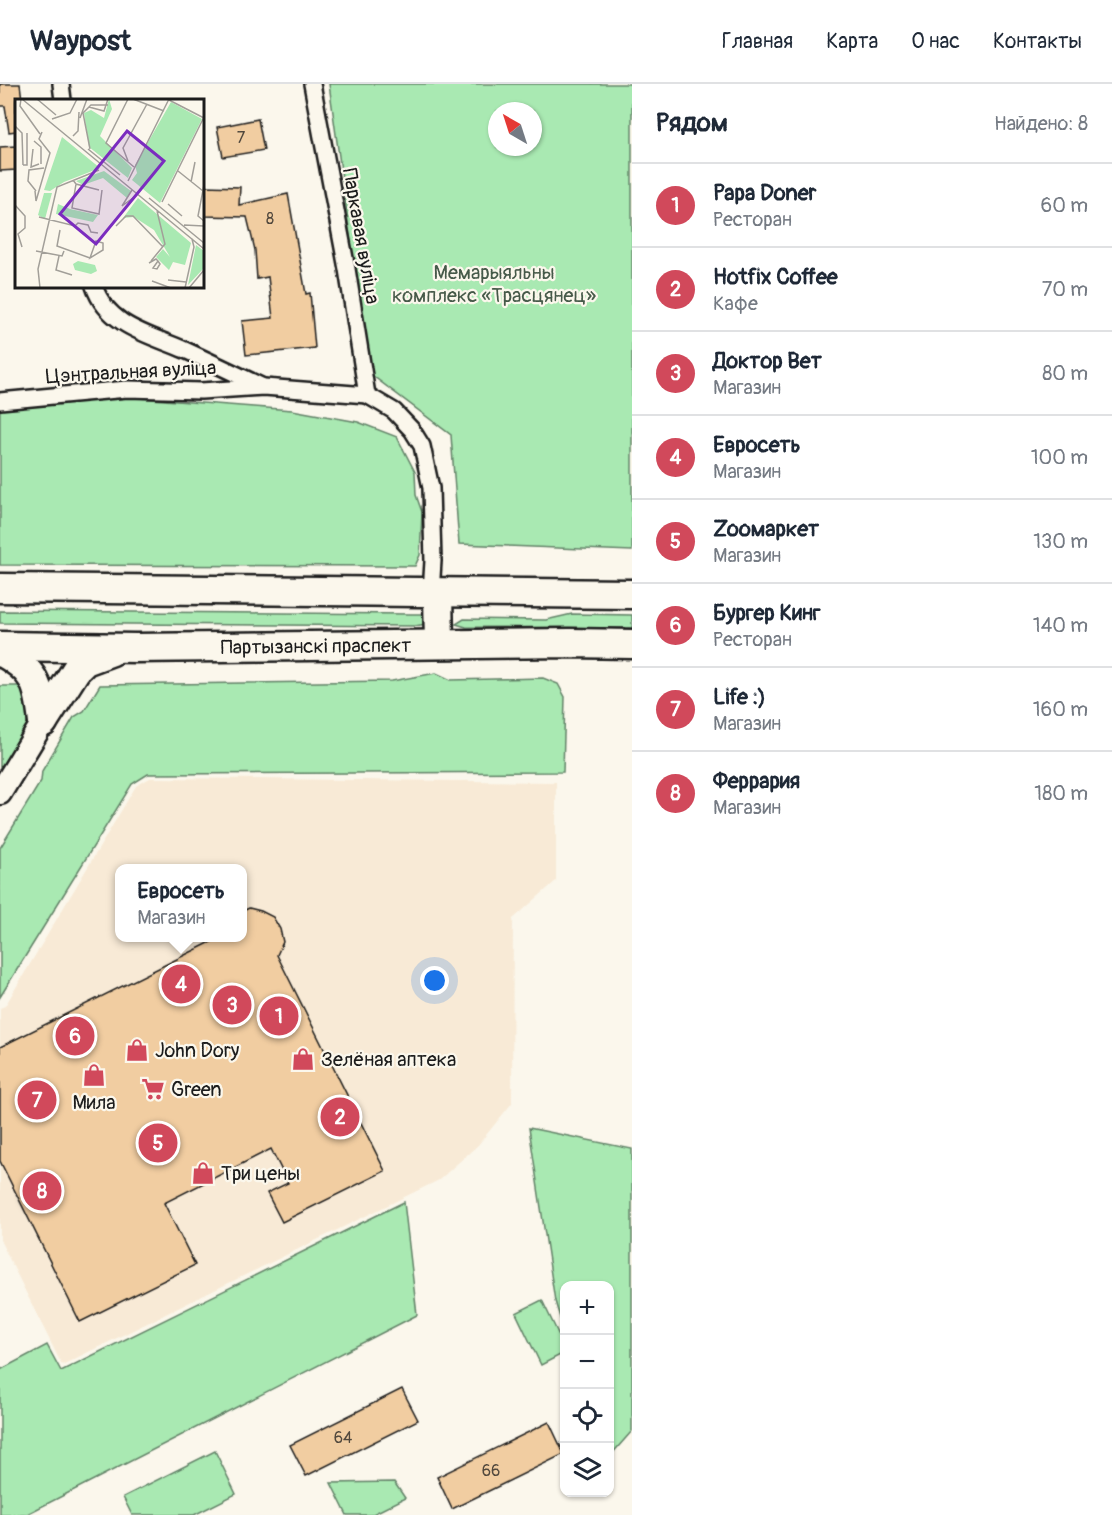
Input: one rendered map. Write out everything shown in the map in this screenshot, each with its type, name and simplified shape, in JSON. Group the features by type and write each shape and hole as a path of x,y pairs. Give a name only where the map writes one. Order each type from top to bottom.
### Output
{"highway":[{"path":"0,588 632,594"},
{"path":"435,593 439,644"},
{"name":"Партызанскі праспект","path":"0,646 123,648 439,644 632,645"},
{"path":"43,722 76,670 85,661 123,648"},
{"path":"0,651 30,671 37,682 43,722"}],"street":[{"path":"61,84 63,99"},
{"name":"Паркавая вуліца","path":"312,84 347,269 367,395"},
{"name":"Цэнтральная вуліца","path":"95,288 109,313 144,336 183,349 264,387"},
{"name":"Цэнтральная вуліца","path":"0,401 127,389 201,390 264,387 367,395"},
{"path":"367,395 394,411 412,429 422,447 430,488 435,593"},
{"path":"0,793 43,722"}],"shaded area":[{"path":"150,778 556,782 556,881 513,919 512,1103 478,1145 439,1180 62,1365 0,1240 0,1008 5,1006 136,786"}],"green space":[{"name":"Мемарыяльны комплекс «Трасцянец»","path":"329,84 632,84 632,551 459,544 451,435 369,373"},
{"path":"125,397 292,410 358,422 397,437 415,472 416,495 422,512 420,555 415,566 0,565 0,407"},
{"path":"0,611 428,614 426,624 415,626 0,623"},
{"path":"572,614 632,615 632,628 466,627 456,624 464,619 546,620"},
{"path":"436,673 451,680 543,678 558,684 565,697 563,772 148,774 132,784 0,997 0,848 41,781 42,771 74,717 84,711 100,685 392,681"},
{"path":"0,686 31,686 30,725 0,773"},
{"path":"529,1128 632,1149 632,1431 614,1451 614,1281 560,1281 560,1318 555,1301"},
{"path":"404,1202 417,1315 25,1515 0,1515 0,1370 47,1345 61,1371"},
{"path":"542,1300 560,1338 560,1355 541,1365 516,1313"},
{"path":"215,1451 236,1494 194,1515 132,1515 123,1497"},
{"path":"394,1482 405,1498 371,1515 347,1515 331,1483"}],"building":[{"path":"0,84 20,84 22,99 15,99 15,131 9,132 5,106 0,106"},
{"path":"258,119 264,150 223,157 217,127"},
{"path":"15,146 15,170 0,171 0,147"},
{"path":"205,186 240,187 239,205 288,194 306,294 310,293 315,348 246,355 242,321 273,318 268,277 257,279 255,250 247,217 204,216"},
{"path":"247,909 261,911 273,917 280,929 283,942 277,955 385,1171 282,1222 267,1193 288,1183 271,1149 164,1203 195,1265 80,1322 0,1161 0,1047 211,942 247,942"},
{"path":"402,1389 418,1420 306,1476 290,1445"},
{"path":"549,1422 560,1445 560,1456 452,1509 437,1477"}],"place":[{"name":"Евросеть","path":"181,984"},
{"name":"Доктор Вет","path":"232,1005"},
{"name":"Papa Doner","path":"279,1016"},
{"name":"Бургер Кинг","path":"75,1036"},
{"name":"John Dory","path":"137,1050"},
{"name":"Зелёная аптека","path":"303,1059"},
{"name":"Мила","path":"94,1075"},
{"name":"Green","path":"153,1089"},
{"name":"Life :)","path":"37,1100"},
{"name":"Hotfix Coffee","path":"340,1117"},
{"name":"Zooмаркет","path":"158,1143"},
{"name":"Три цены","path":"203,1173"},
{"name":"Феррария","path":"42,1191"}]}
